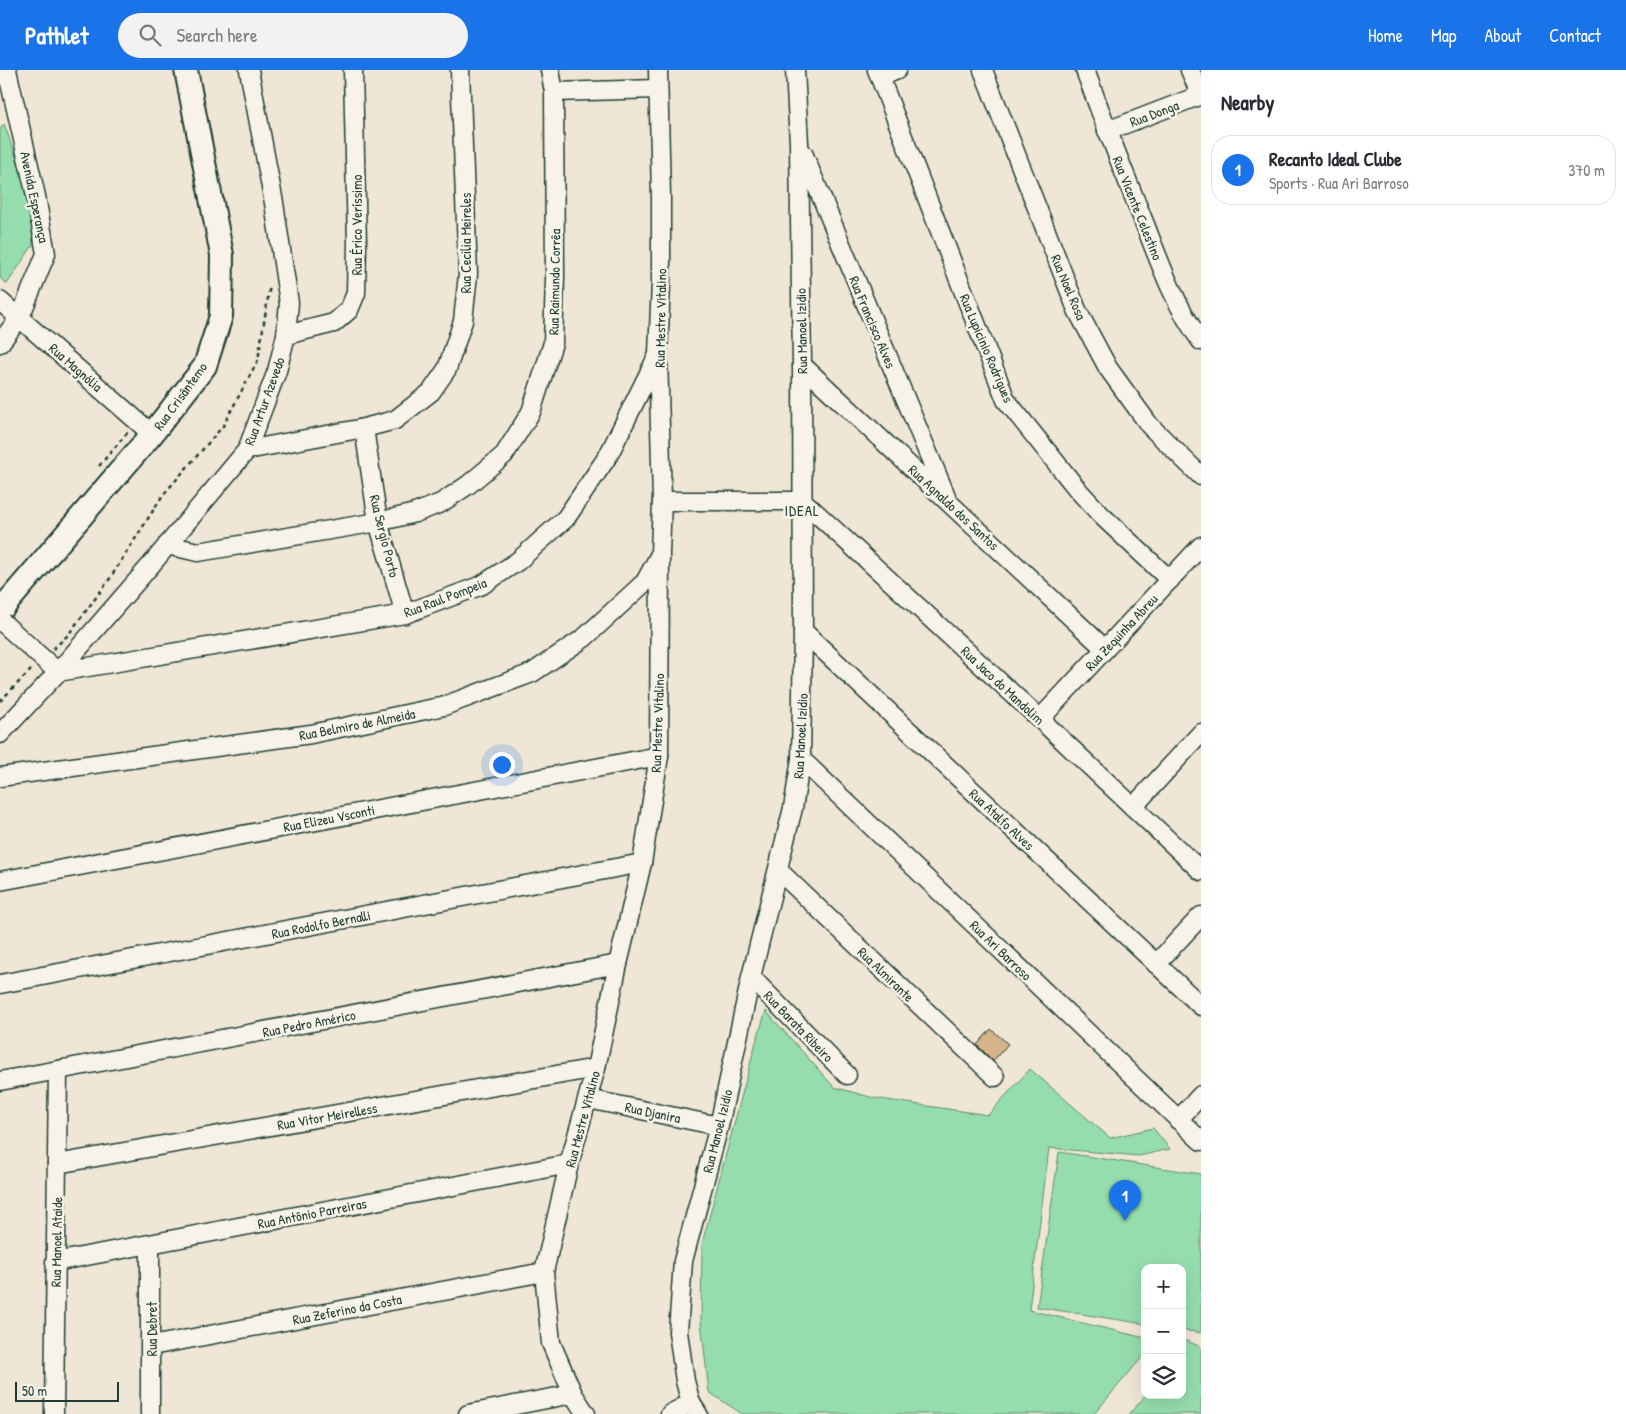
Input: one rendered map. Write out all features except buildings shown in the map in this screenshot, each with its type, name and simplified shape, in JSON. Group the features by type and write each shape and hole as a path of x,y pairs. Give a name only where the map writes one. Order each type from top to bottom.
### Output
{"main road":[{"name":"Rua Crisântemo","path":"1,618 152,434 205,366 221,316 222,255 186,70"}],"street":[{"path":"6,83 22,70"},
{"name":"Rua Artur Azevedo","path":"0,734 54,668 168,545 247,450 277,371 286,335 289,303 274,203 249,70"},
{"name":"Rua Érico Veríssimo","path":"286,335 334,323 349,310 356,293 357,244 353,70"},
{"name":"Rua Cecilia Meireles","path":"247,450 364,428 396,420 431,392 446,369 463,321 468,274 460,70"},
{"name":"Rua Raimundo Corrêa","path":"168,545 198,552 378,522 416,513 441,503 468,485 504,454 531,412 553,343 555,278 554,92 550,70"},
{"name":"Rua Mestre Vitalino","path":"586,1414 573,1394 551,1342 544,1272 569,1164 596,1068 642,863 659,756 662,501 658,354 661,216 658,70"},
{"name":"Rua Manoel Izidio","path":"695,1408 685,1381 678,1332 683,1261 719,1126 751,977 793,808 801,759 803,631 802,365 799,143 795,70"},
{"path":"879,74 896,70"},
{"name":"Rua Noel Rosa","path":"983,70 1077,310 1108,368 1150,426 1201,476"},
{"name":"Rua Vicente Celestino","path":"1085,70 1107,131 1166,277 1191,327 1201,341"},
{"path":"1190,70 1201,96"},
{"name":"Rua Lupicinio Rodrigues","path":"879,74 1006,400 1078,490 1102,516 1170,580"},
{"name":"Avenida Esperança","path":"0,343 20,318 46,254 36,196 6,83"},
{"path":"554,92 658,89"},
{"name":"Rua Donga","path":"1107,131 1201,96"},
{"name":"Rua Francisco Alves","path":"799,143 948,501"},
{"name":"Rua Magnólia","path":"0,301 152,434"},
{"name":"Rua Raul Pompeia","path":"54,668 405,614 482,585 518,562 566,518 608,456 658,354"},
{"name":"Rua Agnaldo dos Santos","path":"802,365 1105,649"},
{"name":"Rua Sergio Porto","path":"364,428 378,522 405,614"},
{"path":"662,501 803,501"},
{"name":"Rua Jaco do Mandolim","path":"803,501 1040,719 1201,871"},
{"name":"Rua Zequinha Abreu","path":"1040,719 1201,546"},
{"name":"Rua Belmiro de Almeida","path":"0,777 311,734 444,706 532,673 584,638 645,582 660,553"},
{"path":"1,618 54,668"},
{"name":"Rua Atalfo Alves","path":"803,631 1201,1006"},
{"path":"1133,807 1201,734"},
{"name":"Rua Elizeu Vsconti","path":"0,881 659,756"},
{"name":"Rua Ari Barroso","path":"801,759 1201,1141"},
{"name":"Rua Rodolfo Bernalli","path":"0,984 642,863"},
{"name":"Rua Almirante","path":"778,870 995,1077"},
{"path":"1156,964 1201,916"},
{"name":"Rua Pedro Américo","path":"0,1081 618,964"},
{"name":"Rua Barata Ribeiro","path":"751,977 847,1075"},
{"name":"Rua Vitor Meirelless","path":"57,1164 596,1068"},
{"name":"Rua Manoel Ataide","path":"54,1414 58,1070"},
{"path":"1178,1120 1201,1095"},
{"name":"Rua Djanira","path":"588,1099 719,1126"},
{"name":"Rua Antônio Parreiras","path":"55,1262 569,1164"},
{"name":"Rua Debret","path":"150,1244 150,1414"},
{"name":"Rua Zeferino da Costa","path":"151,1346 544,1272"},
{"path":"468,1414 573,1394"},
{"path":"670,1414 695,1408"}],"green space":[{"path":"4,124 29,193 33,245 7,284 0,278 0,129"},
{"path":"766,1011 834,1087 874,1098 988,1115 1030,1069 1110,1138 1153,1128 1170,1149 1139,1156 1049,1148 1029,1310 1141,1337 1141,1359 1094,1414 742,1414 709,1392 701,1322 702,1244"},
{"path":"1059,1152 1201,1174 1201,1333 1186,1331 1186,1264 1141,1264 1141,1323 1037,1307"},
{"path":"1186,1341 1201,1347 1201,1414 1129,1414 1142,1399 1186,1399"}],"place":[{"name":"Recanto Ideal Clube","path":"1125,1221"}],"district":[{"name":"IDEAL","path":"802,510"}]}
